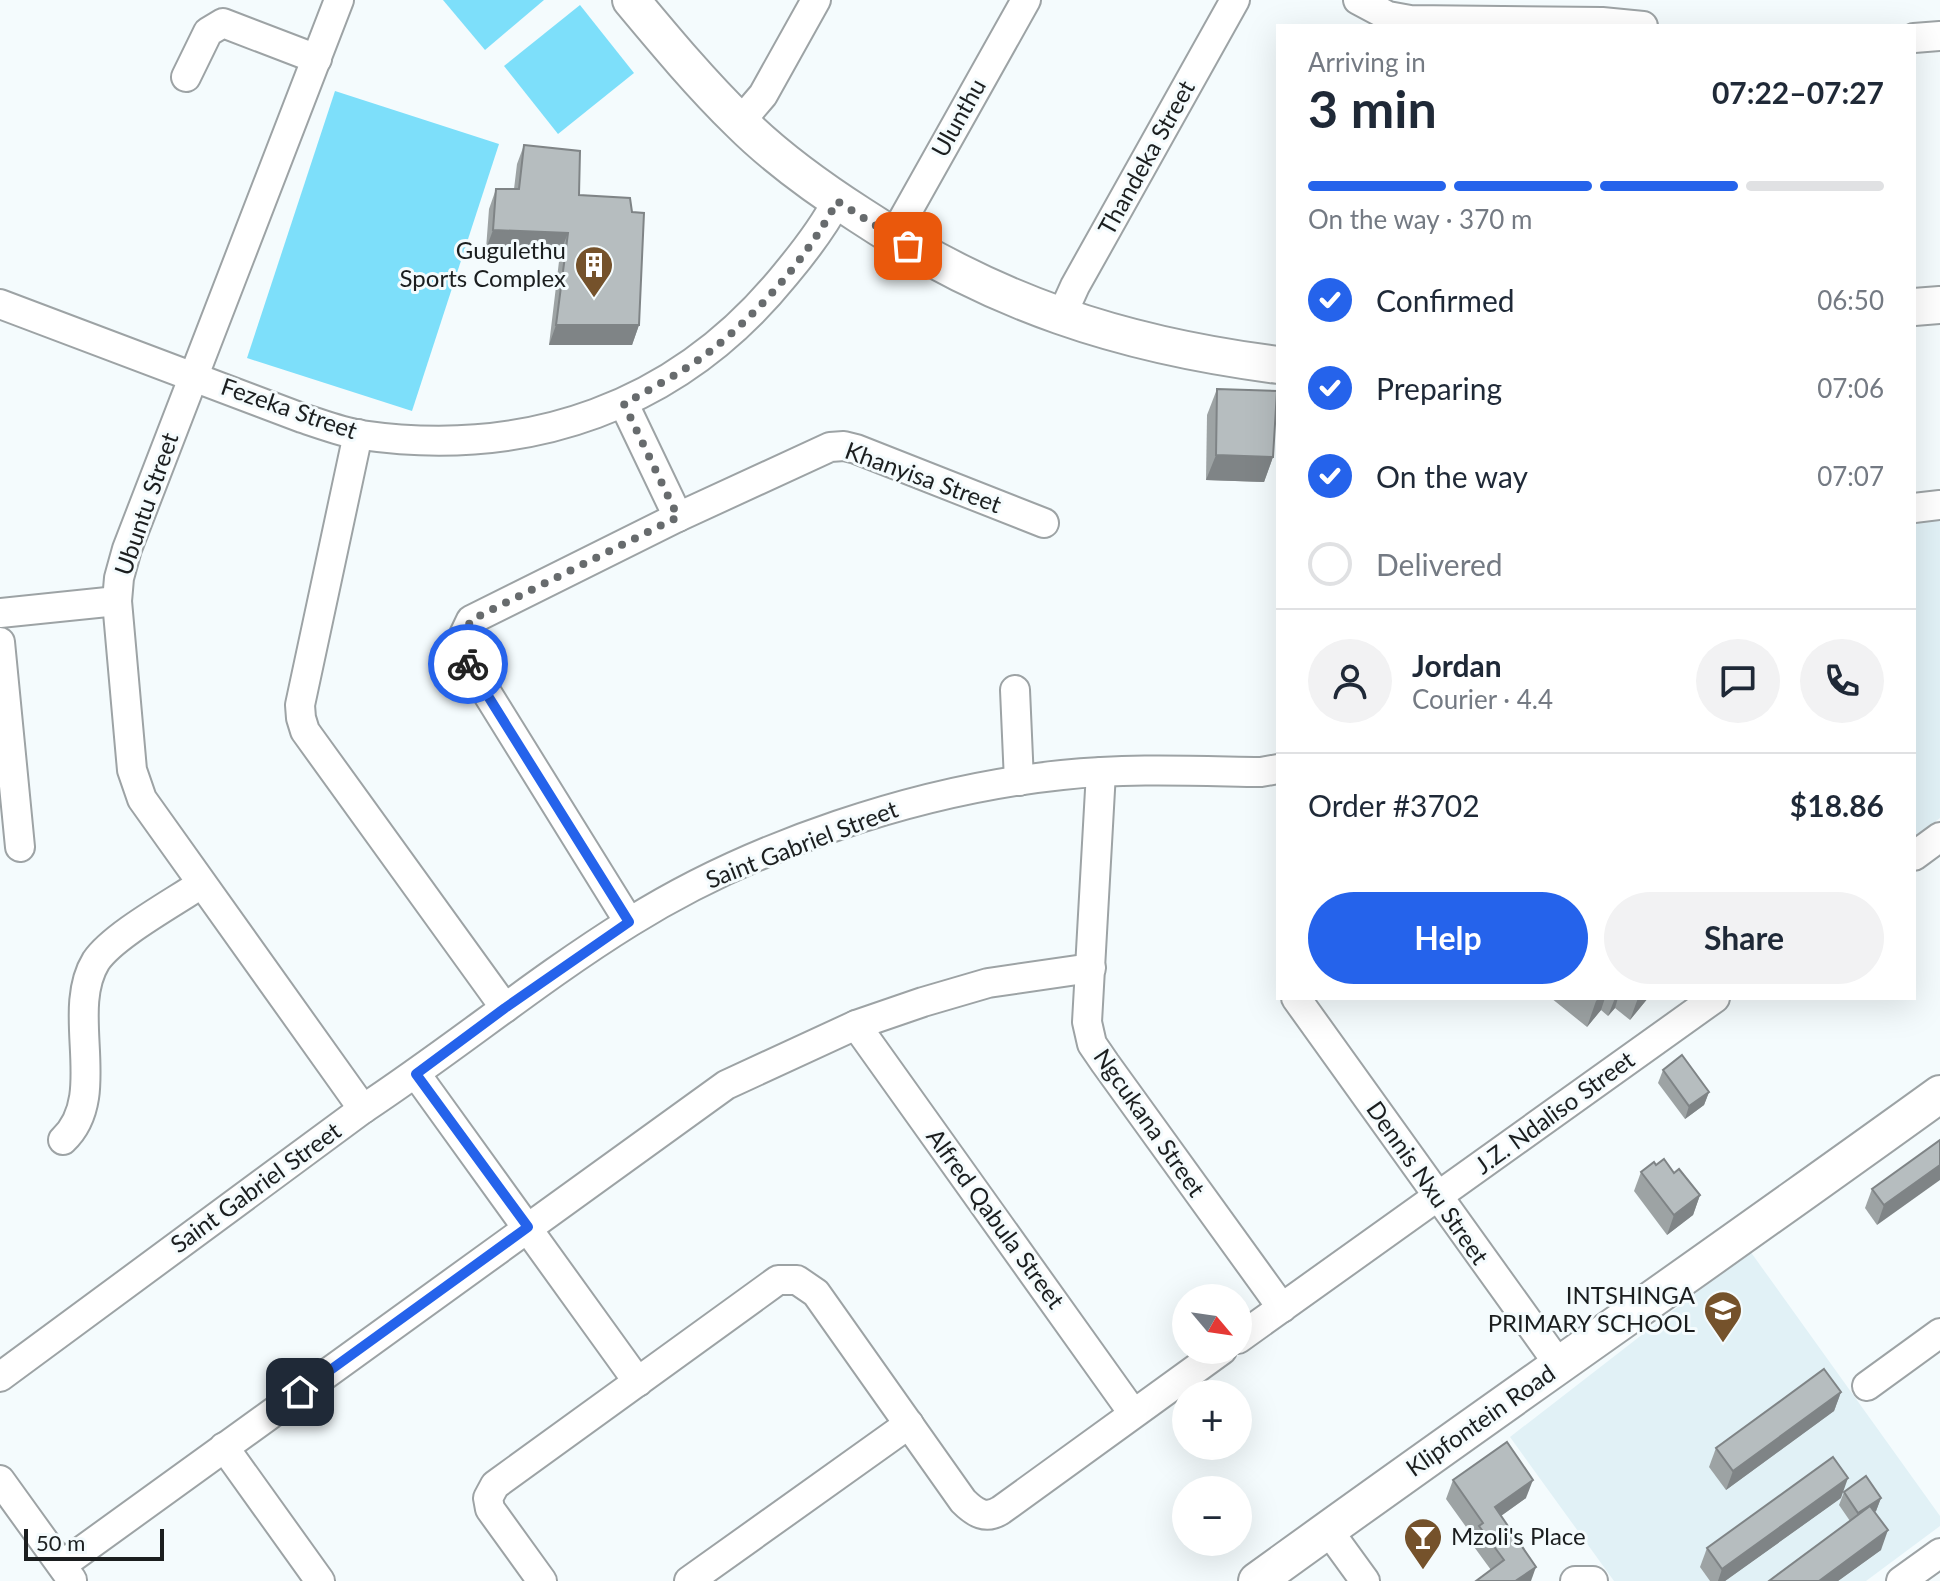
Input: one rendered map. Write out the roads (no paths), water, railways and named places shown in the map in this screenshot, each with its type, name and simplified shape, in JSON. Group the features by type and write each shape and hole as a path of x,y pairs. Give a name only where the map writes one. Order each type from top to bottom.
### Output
{"main road":[{"path":"637,2 740,122 783,161 893,237 974,282 1061,317 1151,344 1276,365"},
{"path":"1916,307 1940,305"},
{"name":"Klipfontein Road","path":"1257,1581 1940,1094"}],"street":[{"name":"Ubuntu Street","path":"339,0 127,549 117,601 136,787 152,815 363,1109"},
{"path":"740,122 763,95 816,0"},
{"name":"Ulunthu","path":"893,237 1026,0"},
{"name":"Thandeka Street","path":"1061,317 1075,286 1235,0"},
{"path":"1358,0 1409,23 1602,16 1635,24"},
{"path":"186,77 208,32 223,23 317,59"},
{"path":"1916,38 1940,36"},
{"name":"Fezeka Street","path":"0,304 302,418 358,434 446,441 487,438 524,433 624,404 707,354 767,298 805,251 837,201"},
{"path":"624,404 678,517"},
{"path":"358,434 300,705 301,718 305,731 505,1008"},
{"name":"Khanyisa Street","path":"629,922 469,664 461,641 471,620 678,517 830,447 844,446 1044,523"},
{"path":"1916,508 1940,505"},
{"path":"0,613 117,601"},
{"path":"0,642 20,847"},
{"path":"1015,690 1019,781"},
{"name":"Saint Gabriel Street","path":"0,1377 505,1008 629,922 738,865 847,823 946,795 1019,781 1101,772 1261,772 1276,769"},
{"name":"Ngcukana Street","path":"1101,772 1087,1029 1092,1044 1282,1308"},
{"path":"1916,855 1940,837"},
{"path":"63,1140 75,1129 81,1117 85,999 96,962 120,939 201,884"},
{"path":"0,1480 67,1573 224,1447 726,1085 856,1025 923,1002 988,983 1091,968"},
{"name":"Dennis Nxu Street","path":"1297,1000 1560,1366"},
{"name":"J.Z. Ndaliso Street","path":"1252,1329 1712,1000"},
{"name":"Alfred Qabula Street","path":"856,1025 1133,1413"},
{"path":"416,1074 638,1382"},
{"path":"542,1581 490,1509 490,1491 778,1280 791,1278 807,1284 816,1293 963,1501 975,1512 986,1516 1001,1510 1202,1364"},
{"path":"1867,1386 1940,1333"},
{"path":"689,1581 909,1424"},
{"path":"224,1447 320,1581"},
{"path":"1328,1530 1365,1581"},
{"path":"1901,1581 1940,1553"},
{"path":"1575,1581 1593,1581"}],"place":[{"name":"Gugulethu Sports Complex","path":"594,299"},
{"name":"INTSHINGA PRIMARY SCHOOL","path":"1723,1344"},
{"name":"Mzoli's Place","path":"1423,1571"}]}
